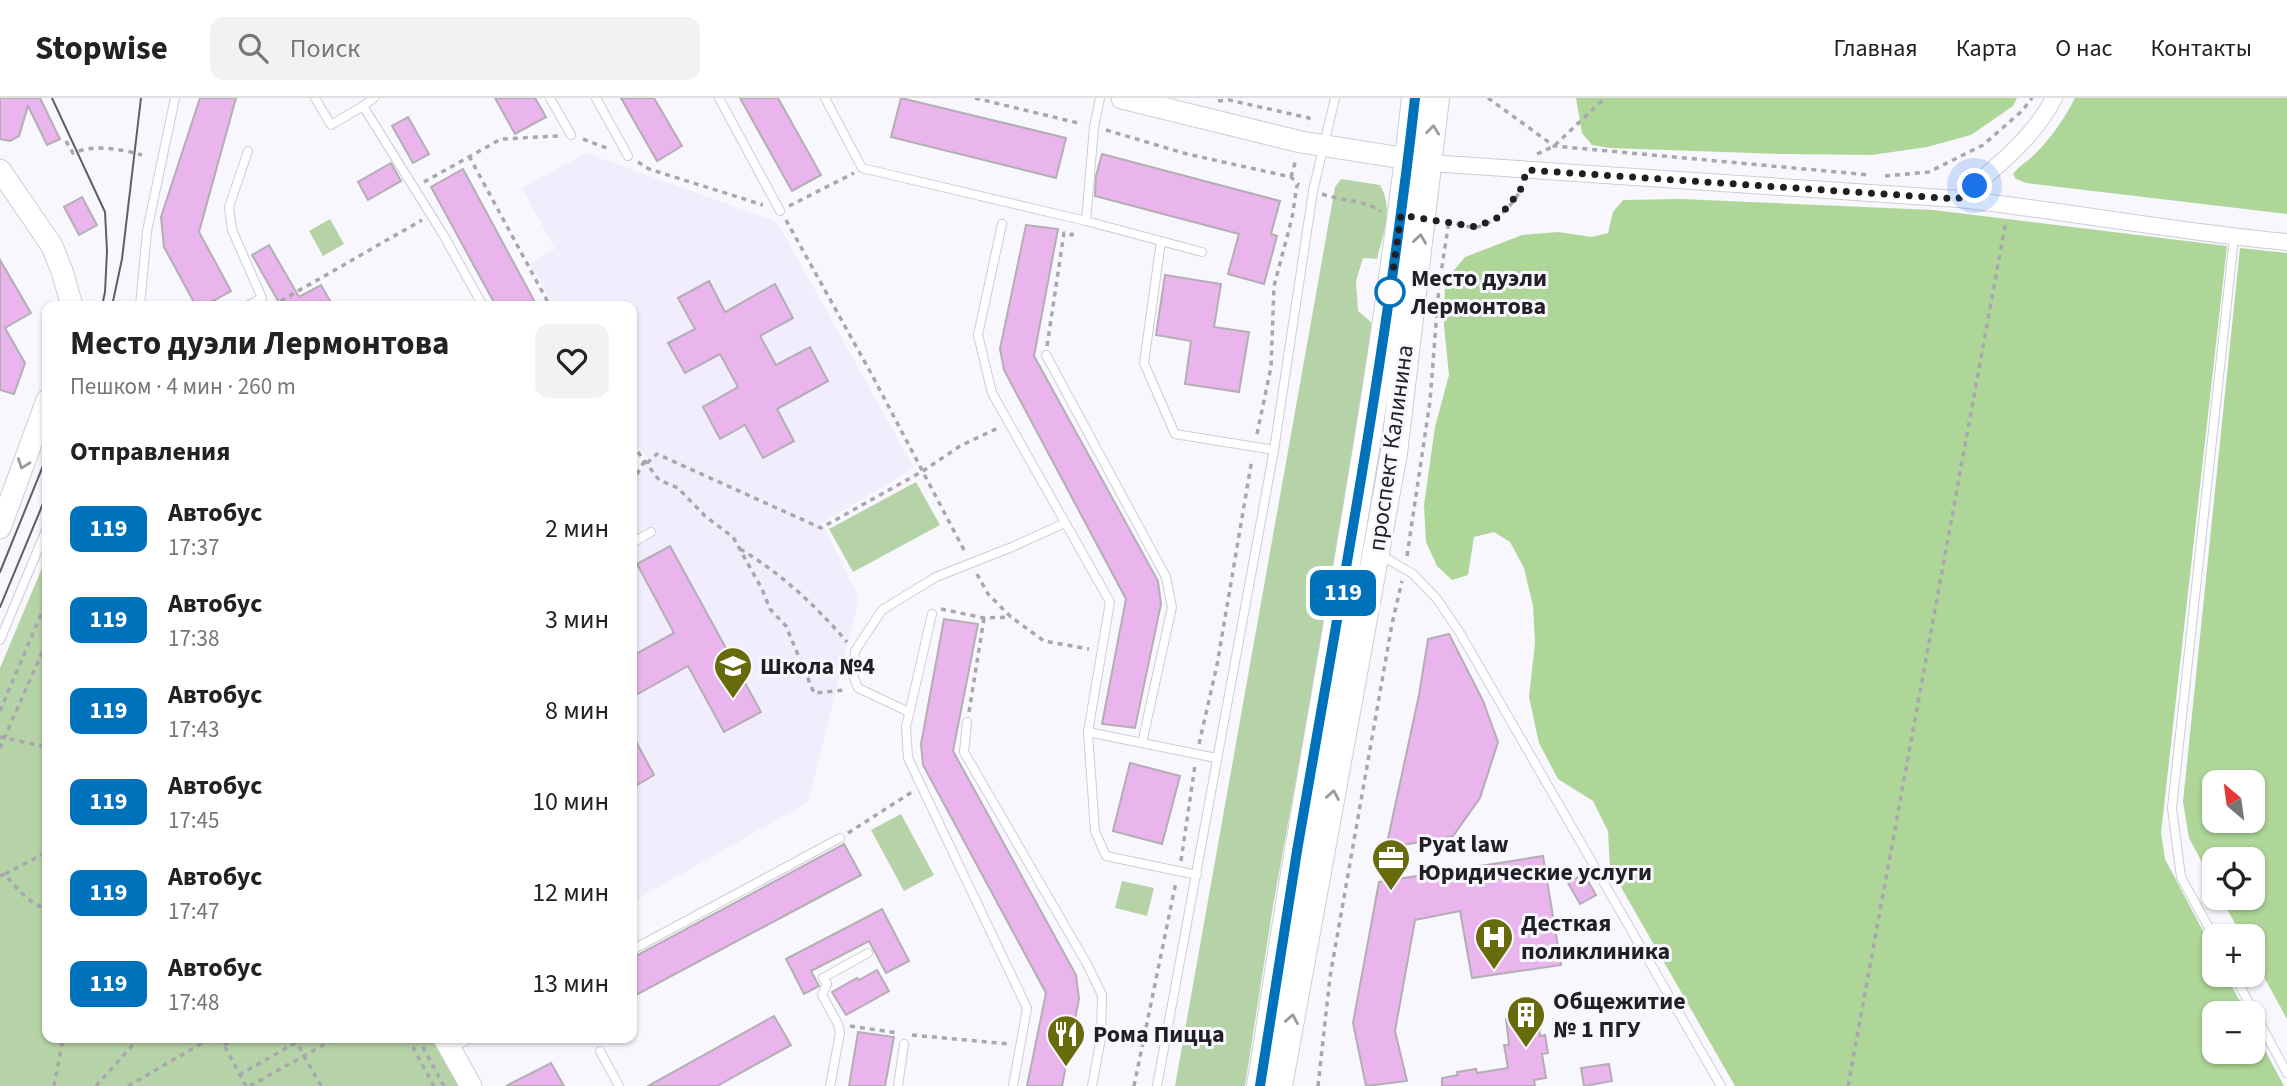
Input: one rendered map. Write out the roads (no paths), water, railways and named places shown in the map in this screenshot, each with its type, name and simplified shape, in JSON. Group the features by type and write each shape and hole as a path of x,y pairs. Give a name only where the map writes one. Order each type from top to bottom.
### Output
{"main road":[{"name":"проспект Калинина","path":"1279,1086 1394,453 1424,218 1415,98"},
{"name":"проспект Калинина","path":"1419,161 1436,98"},
{"name":"проспект Калинина","path":"1260,1086 1297,852 1367,448 1424,218"},
{"path":"1367,448 1394,453"}],"street":[{"path":"1122,98 1323,146 1419,161 1958,199 2287,242"},
{"path":"1958,199 2017,147 2054,98"},
{"path":"0,170 52,246 71,301"},
{"path":"0,528 42,414"},
{"path":"448,1043 471,1086"}],"lane":[{"path":"140,301 147,231 175,98"},
{"path":"316,98 331,125 374,98"},
{"path":"550,98 571,135"},
{"path":"596,98 628,156"},
{"path":"719,98 780,211"},
{"path":"825,98 862,168 1086,221 1202,252"},
{"path":"1086,221 1094,127 1100,98"},
{"path":"1157,1086 1274,450 1313,191 1335,98"},
{"path":"363,106 431,214 480,301"},
{"path":"248,151 229,207 232,230 262,298 256,301"},
{"path":"1002,224 978,335 992,393 1110,602 1088,732 1095,831 1106,856 1197,875"},
{"path":"2207,924 2181,877 2172,807 2234,237"},
{"path":"1161,241 1144,363 1175,434 1274,450"},
{"path":"1046,355 1166,577 1172,607 1142,743"},
{"path":"909,712 858,688 853,675 855,651 882,610 936,577 1065,523"},
{"path":"637,540 651,532"},
{"path":"0,640 42,540"},
{"path":"1376,552 1413,575 1437,599 1460,633 1721,1086"},
{"path":"932,614 906,727 908,758 1027,1008 1013,1086"},
{"path":"967,722 964,752 1087,964 1102,995 1101,1038 1092,1086"},
{"path":"1088,732 1216,758"},
{"path":"637,947 840,838"},
{"path":"830,1086 840,1033 822,995 827,984 823,978 868,953"},
{"path":"2240,987 2287,1073"},
{"path":"898,1086 905,1044"},
{"path":"600,1051 619,1086"}],"tram line":[{"path":"52,98 105,212 107,251 103,301"},
{"path":"113,301 122,259 141,98"},
{"path":"0,572 42,468"},
{"path":"0,607 42,506"}],"place":[{"name":"Место дуэли Лермонтова","path":"1390,292"},
{"name":"Школа №4","path":"733,700"},
{"name":"Pyat law Юридические услуги","path":"1391,892"},
{"name":"Десткая поликлиника","path":"1494,971"},
{"name":"Общежитие № 1 ПГУ","path":"1526,1049"},
{"name":"Рома Пицца","path":"1066,1068"}]}
